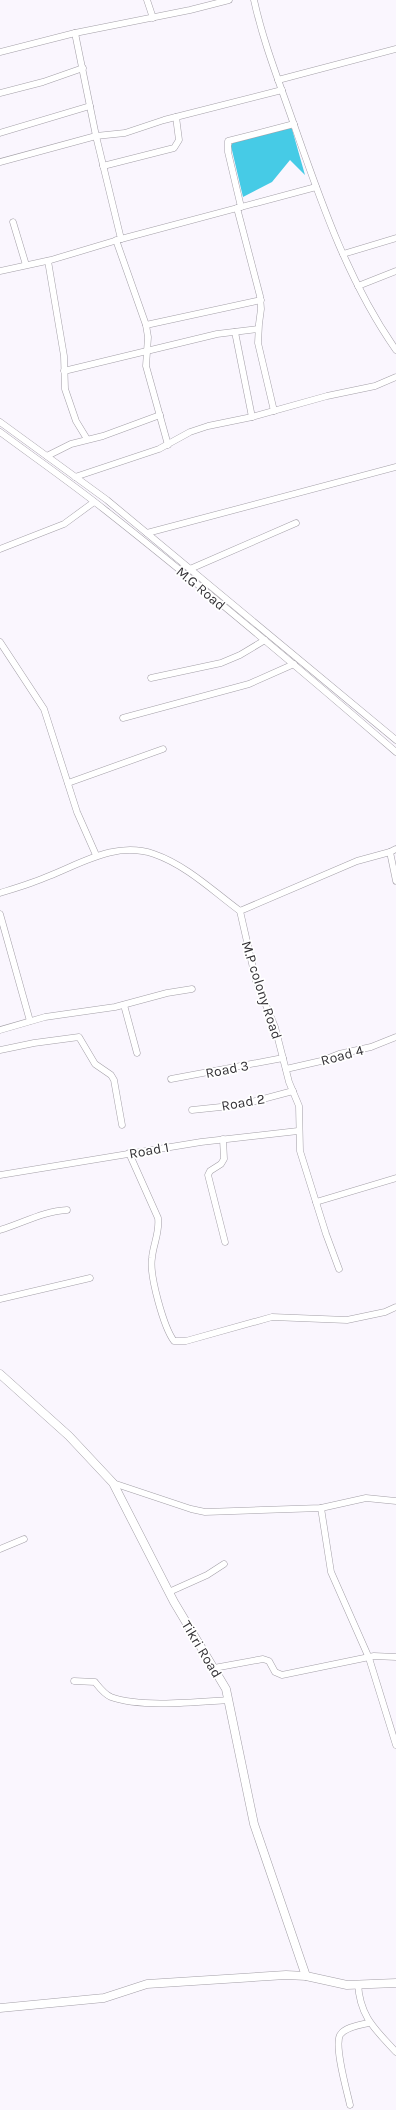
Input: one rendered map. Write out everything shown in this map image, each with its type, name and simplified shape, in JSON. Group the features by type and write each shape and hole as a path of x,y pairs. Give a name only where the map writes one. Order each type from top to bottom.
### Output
{"street":[{"path":"147,0 153,18"},
{"path":"0,52 75,33 153,18 229,0"},
{"path":"254,0 266,46 316,187 343,254 373,314 396,350"},
{"path":"75,33 119,240 146,325 148,337 146,350 148,373 168,445"},
{"path":"278,80 396,49"},
{"path":"0,93 43,82 83,68"},
{"path":"0,162 96,136 125,133 176,117 282,90"},
{"path":"0,133 90,106"},
{"path":"103,166 174,148 178,145 179,140 176,117"},
{"path":"274,411 258,343 261,300 239,208 228,152 228,141 294,124"},
{"path":"0,271 48,261 119,240 316,187"},
{"path":"13,222 26,265"},
{"path":"343,254 396,238"},
{"path":"48,261 64,356 65,389 70,408 87,439"},
{"path":"358,286 396,271"},
{"path":"146,325 261,300"},
{"path":"64,371 217,334 258,329"},
{"path":"235,332 252,417"},
{"path":"75,477 168,445 190,432 208,426 252,417 327,396 375,386 396,377"},
{"path":"47,456 72,444 160,415"},
{"name":"M.G Road","path":"0,422 103,497 396,740"},
{"name":"M.G Road","path":"0,432 96,503 294,664 396,752"},
{"path":"147,534 396,467"},
{"path":"0,549 64,524 103,497"},
{"path":"190,569 296,523"},
{"path":"243,622 247,617"},
{"path":"151,678 221,663 265,640"},
{"path":"0,642 44,709 77,812 96,855"},
{"path":"123,718 248,684 294,664"},
{"path":"68,783 163,749"},
{"path":"0,894 49,876 96,855 123,850 137,850 169,860 240,911 357,861 396,849"},
{"path":"390,852 396,881"},
{"name":"M.P colony Road","path":"240,911 256,981 275,1027 300,1115 298,1131 300,1151 326,1234 339,1268"},
{"path":"0,914 30,1021"},
{"path":"0,1030 30,1021 124,1005 167,993 192,989"},
{"path":"124,1005 137,1052"},
{"path":"0,1050 34,1042 78,1037 95,1064 111,1075 114,1080 122,1125"},
{"name":"Road 4","path":"286,1069 321,1061 339,1054 371,1047 396,1037"},
{"name":"Road 3","path":"171,1079 283,1058"},
{"name":"Road 2","path":"192,1110 240,1105 293,1091"},
{"name":"Road 1","path":"0,1175 223,1139 264,1136 298,1131"},
{"path":"223,1139 224,1159 221,1164 210,1171 208,1175 225,1242"},
{"path":"129,1153 158,1218 158,1227 151,1259 152,1273 166,1325 174,1341 186,1341 272,1317 347,1320 385,1312 396,1307"},
{"path":"316,1202 396,1178"},
{"path":"0,1230 25,1223 43,1214 68,1210"},
{"path":"0,1299 90,1278"},
{"name":"Tikri Road","path":"0,1374 69,1436 113,1483 169,1592 226,1689 254,1824 306,1976"},
{"path":"113,1483 191,1509 205,1512 321,1508 366,1498 396,1501"},
{"path":"321,1508 331,1572 369,1658 396,1745"},
{"path":"0,1548 24,1540"},
{"path":"169,1592 207,1575 224,1564"},
{"path":"214,1668 263,1659 269,1661 275,1672 282,1675 369,1658 396,1657"},
{"path":"74,1681 95,1682 110,1696 126,1700 166,1703 228,1700"},
{"path":"0,2008 104,1998 147,1984 286,1975 306,1976 348,1985 396,1984"},
{"path":"358,1984 359,2002 368,2023 396,2052"},
{"path":"350,2105 338,2045 340,2035 352,2027 368,2023"}],"water":[{"path":"289,127 292,129 305,175 290,160 272,182 243,197 231,146 234,140"}]}
